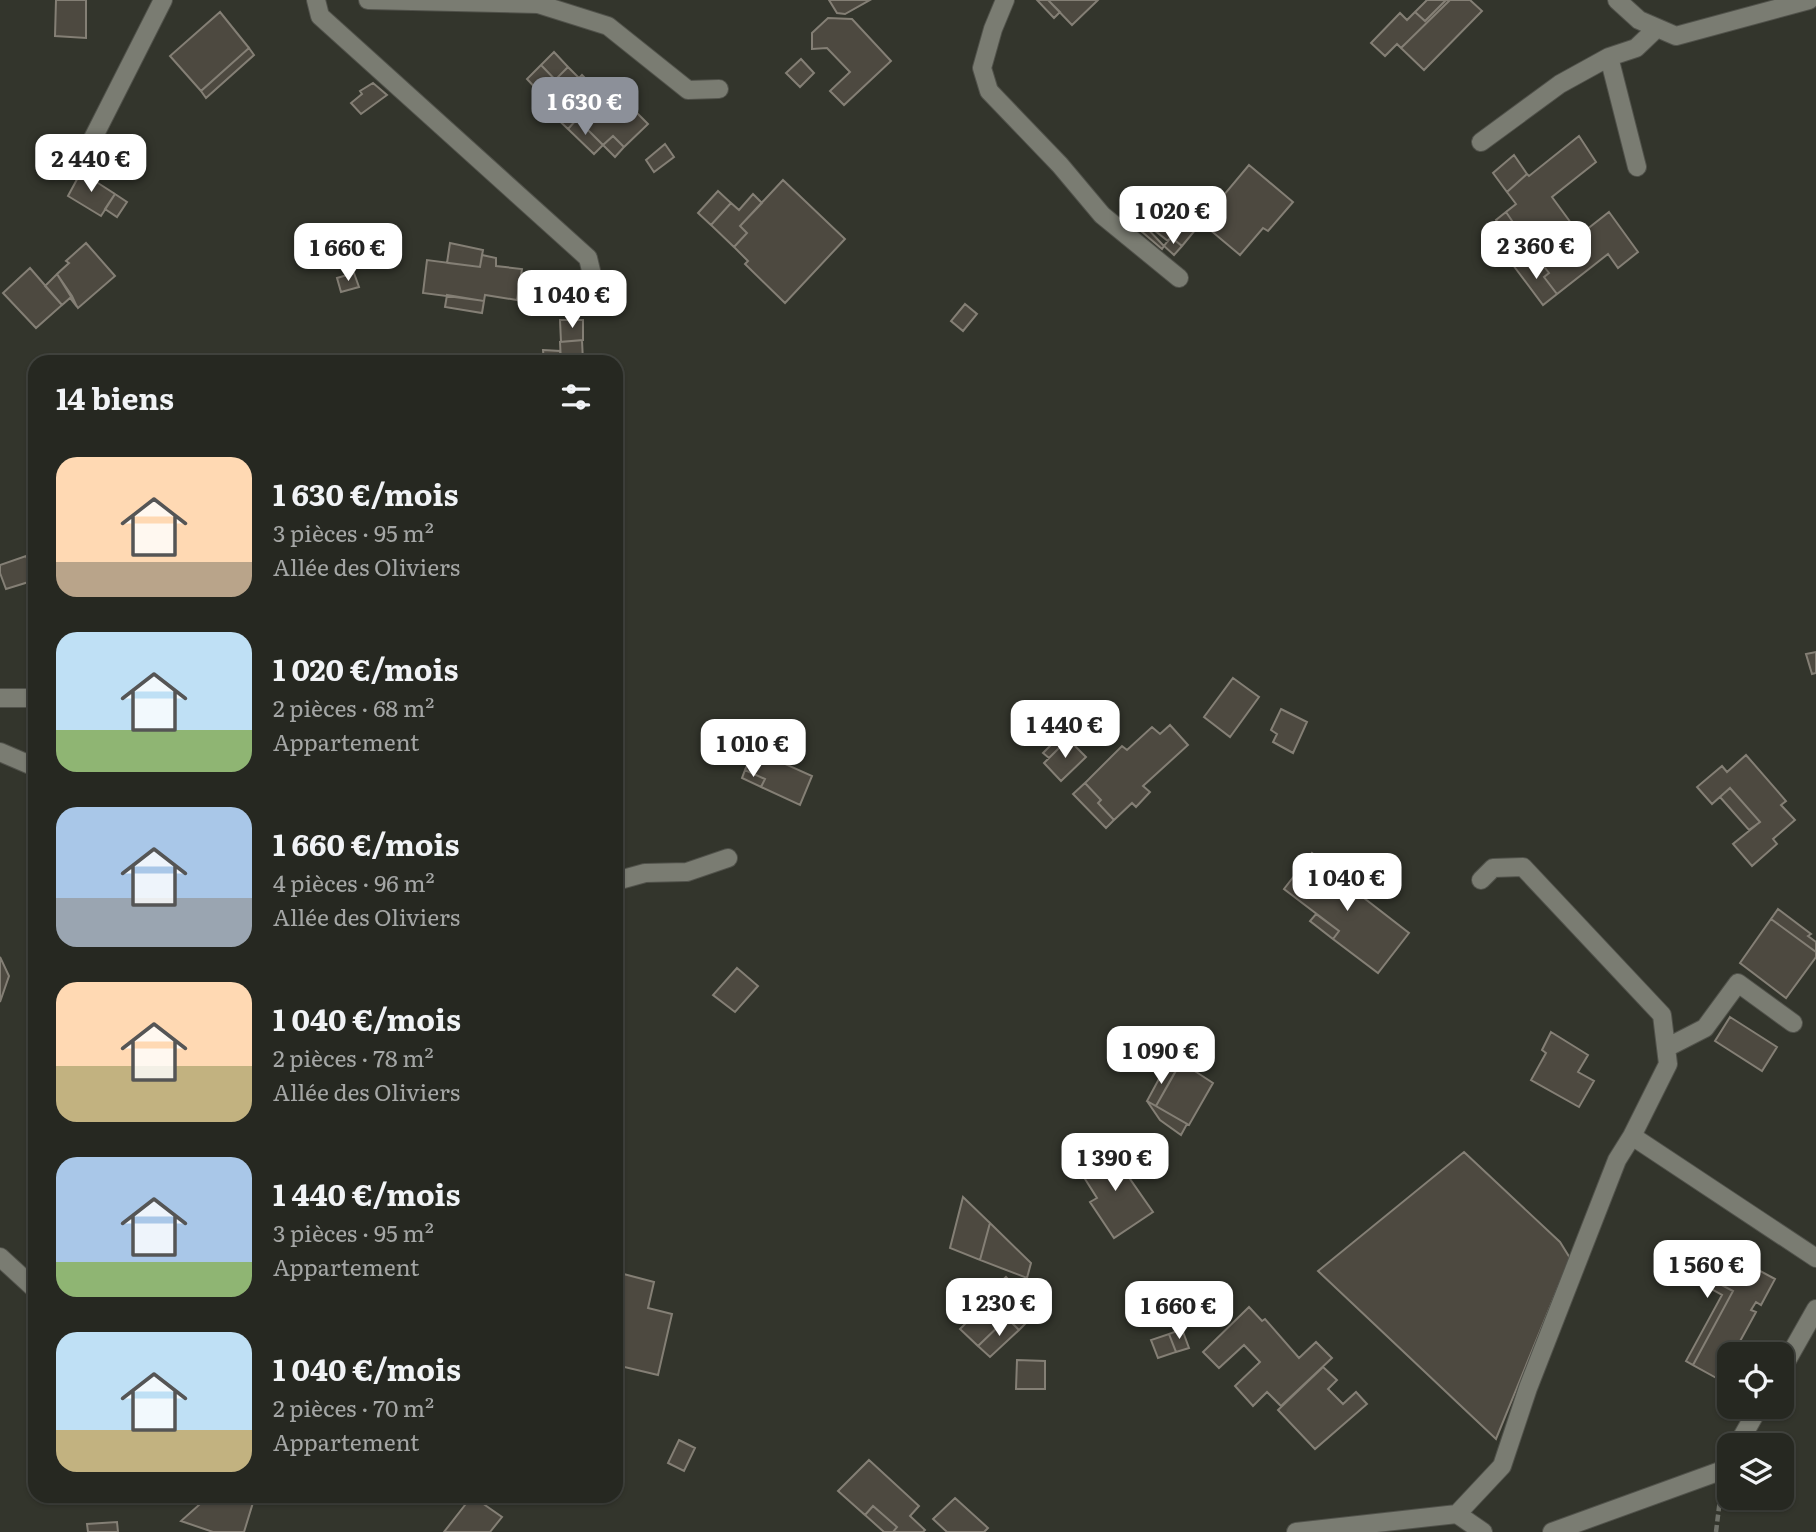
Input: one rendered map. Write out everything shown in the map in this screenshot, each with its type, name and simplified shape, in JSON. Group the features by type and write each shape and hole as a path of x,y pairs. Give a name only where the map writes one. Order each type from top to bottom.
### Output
{"street":[{"path":"86,152 163,0"},
{"path":"316,0 320,16 588,258 598,300"},
{"path":"368,0 538,4 608,26 688,90 719,89"},
{"path":"1005,0 982,68 989,91 1060,165 1102,215 1179,278"},
{"path":"1617,0 1639,20 1676,36 1809,0"},
{"path":"1480,142 1560,84 1609,57 1636,48 1657,27"},
{"path":"1609,57 1637,167"},
{"path":"0,698 28,698"},
{"path":"0,752 28,764"},
{"path":"623,879 645,873 687,872 728,858"},
{"path":"1297,1532 1457,1514 1502,1466 1528,1388 1617,1160 1668,1064 1662,1015 1523,867 1493,868 1481,880"},
{"path":"1666,1048 1705,1028 1738,983 1793,1023"},
{"path":"1632,1136 1816,1258"},
{"path":"0,1257 28,1283"},
{"path":"1794,1347 1816,1309"},
{"path":"1552,1532 1717,1472"},
{"path":"1457,1514 1483,1532"}],"building":[{"path":"56,0 86,0 86,38 55,36"},
{"path":"829,0 870,0 845,14 837,13"},
{"path":"1037,0 1048,0 1060,12 1054,18"},
{"path":"1048,0 1098,0 1072,25"},
{"path":"1427,0 1446,0 1425,21 1415,12"},
{"path":"1446,0 1450,0 1401,48 1397,44 1385,56 1371,43 1400,13 1407,20 1415,12 1425,21"},
{"path":"1450,0 1470,0 1482,11 1424,70 1401,48"},
{"path":"220,12 249,48 201,91 170,56"},
{"path":"828,18 852,19 891,61 844,105 830,91 850,72 827,48 812,49 812,33"},
{"path":"249,48 254,55 206,98 201,91"},
{"path":"554,52 568,67 558,77 568,89 566,91 541,65"},
{"path":"801,59 814,73 800,87 786,73"},
{"path":"541,65 566,91 552,106 527,79"},
{"path":"568,67 579,78 568,89 558,77"},
{"path":"582,75 623,117 632,108 648,124 624,147 613,136 603,145 577,119 568,129 548,110"},
{"path":"373,83 387,95 361,114 351,103 362,94 360,91"},
{"path":"618,93 632,108 623,117 608,103"},
{"path":"577,119 603,145 594,154 568,129"},
{"path":"613,136 624,147 615,157 603,145"},
{"path":"1579,136 1596,162 1552,197 1571,223 1523,258 1521,255 1538,241 1525,226 1519,231 1506,212 1516,204 1507,192"},
{"path":"665,144 674,157 654,172 646,160"},
{"path":"1514,155 1527,174 1507,192 1493,173"},
{"path":"1249,165 1293,202 1268,231 1263,228 1240,255 1197,219 1220,192 1224,195"},
{"path":"81,172 115,194 101,216 68,196"},
{"path":"783,180 845,239 785,303 745,264 748,261 734,247 747,233 740,226"},
{"path":"718,191 731,203 711,225 698,213"},
{"path":"115,194 127,202 117,217 105,209"},
{"path":"753,194 762,203 740,226 747,233 734,247 711,225 731,203 739,210"},
{"path":"1183,208 1201,223 1182,246 1171,237 1183,222 1175,216"},
{"path":"1156,211 1163,217 1151,232 1144,225"},
{"path":"1169,211 1183,222 1168,241 1154,230"},
{"path":"1506,212 1519,231 1525,226 1538,241 1521,255 1496,220"},
{"path":"1609,212 1638,252 1618,268 1608,254 1557,294 1544,277 1549,273 1542,264 1533,272 1523,258 1571,223 1555,236 1567,251 1575,244 1572,241"},
{"path":"1144,225 1164,246 1162,249 1140,230"},
{"path":"1171,237 1182,246 1174,255 1164,246"},
{"path":"86,243 115,276 78,308 57,274 69,263 66,261"},
{"path":"450,243 483,250 480,267 447,263"},
{"path":"482,255 496,258 496,266 522,269 517,300 485,295 484,301 423,293 427,260 480,267"},
{"path":"1523,258 1533,272 1542,264 1549,273 1544,277 1557,294 1543,305 1513,265"},
{"path":"30,268 62,305 36,328 3,293"},
{"path":"354,273 359,287 341,292 337,278"},
{"path":"57,274 77,307 70,298 62,305 45,286"},
{"path":"447,295 484,301 482,313 445,307"},
{"path":"965,304 977,314 963,331 951,321"},
{"path":"560,320 583,320 583,340 561,342"},
{"path":"582,340 583,355 561,355 560,342"},
{"path":"543,350 560,351 560,355 543,355"},
{"path":"26,556 28,582 6,589 0,565"},
{"path":"1816,652 1816,673 1812,674 1806,654"},
{"path":"1233,678 1259,697 1230,737 1204,717"},
{"path":"1281,709 1307,722 1293,753 1273,742 1277,734 1271,730"},
{"path":"1170,725 1188,745 1143,786 1150,792 1136,807 1132,803 1114,820 1098,803 1101,800 1085,783 1122,746 1127,750 1152,727 1160,734"},
{"path":"1068,739 1086,757 1061,781 1044,763"},
{"path":"1055,741 1060,747 1049,758 1043,753"},
{"path":"754,750 812,776 800,805 761,787 765,779 745,770"},
{"path":"1746,755 1786,801 1781,805 1795,820 1773,839 1777,844 1752,866 1733,844 1760,822 1730,788 1712,804 1697,787 1722,766 1727,772"},
{"path":"745,770 765,779 761,787 742,778"},
{"path":"1085,783 1101,800 1098,803 1114,820 1106,828 1073,794"},
{"path":"1730,788 1760,822 1749,830 1720,797"},
{"path":"1312,853 1367,894 1364,898 1409,933 1378,973 1333,939 1339,931 1284,889"},
{"path":"1347,867 1373,886 1367,894 1341,874"},
{"path":"1778,909 1811,934 1808,936 1816,942 1816,952 1771,919"},
{"path":"1316,914 1339,931 1333,939 1310,921"},
{"path":"1771,919 1816,952 1816,957 1786,998 1740,963"},
{"path":"0,957 9,976 0,1002"},
{"path":"737,968 758,986 735,1012 713,995"},
{"path":"1730,1017 1777,1047 1762,1071 1715,1041"},
{"path":"1551,1032 1588,1055 1578,1072 1594,1081 1579,1107 1531,1080 1546,1053 1542,1050"},
{"path":"1181,1062 1213,1083 1189,1125 1156,1106"},
{"path":"1166,1066 1175,1072 1156,1106 1147,1101"},
{"path":"1147,1101 1187,1124 1181,1135 1160,1120"},
{"path":"1114,1147 1131,1173 1128,1176 1153,1212 1114,1238 1090,1202 1097,1198 1080,1171"},
{"path":"1464,1152 1560,1242 1570,1258 1496,1439 1318,1271"},
{"path":"963,1197 990,1223 980,1260 950,1248"},
{"path":"990,1223 1031,1263 1027,1278 980,1260"},
{"path":"1706,1242 1714,1246 1699,1273 1733,1291 1693,1365 1686,1361 1722,1295 1688,1276"},
{"path":"1714,1246 1775,1279 1761,1305 1756,1302 1751,1310 1756,1312 1740,1342 1717,1342 1717,1378 1693,1365 1733,1291 1699,1273"},
{"path":"623,1274 654,1282 648,1308 672,1314 658,1375 623,1367"},
{"path":"1006,1277 1039,1310 1019,1330 1007,1318 978,1346 960,1329 977,1312 973,1308"},
{"path":"1249,1307 1262,1321 1265,1319 1299,1358 1316,1342 1332,1358 1281,1406 1267,1392 1253,1406 1235,1386 1260,1362 1244,1345 1219,1368 1203,1352"},
{"path":"1007,1318 1019,1330 990,1357 978,1346"},
{"path":"1182,1329 1189,1348 1176,1352 1169,1334"},
{"path":"1169,1334 1176,1352 1158,1358 1151,1340"},
{"path":"1017,1360 1045,1361 1045,1389 1016,1389"},
{"path":"1323,1367 1337,1380 1328,1389 1343,1404 1356,1392 1367,1404 1315,1449 1278,1410"},
{"path":"679,1440 695,1448 684,1471 668,1463"},
{"path":"869,1460 919,1506 910,1516 925,1530 923,1532 893,1532 897,1527 873,1506 865,1515 838,1491"},
{"path":"955,1498 988,1528 984,1532 947,1532 933,1519"},
{"path":"201,1503 253,1503 244,1532 213,1532 181,1521"},
{"path":"467,1503 482,1503 502,1517 490,1532 444,1532"},
{"path":"873,1506 897,1527 893,1532 884,1532 865,1515"},
{"path":"117,1522 118,1532 88,1532 87,1524"}]}
